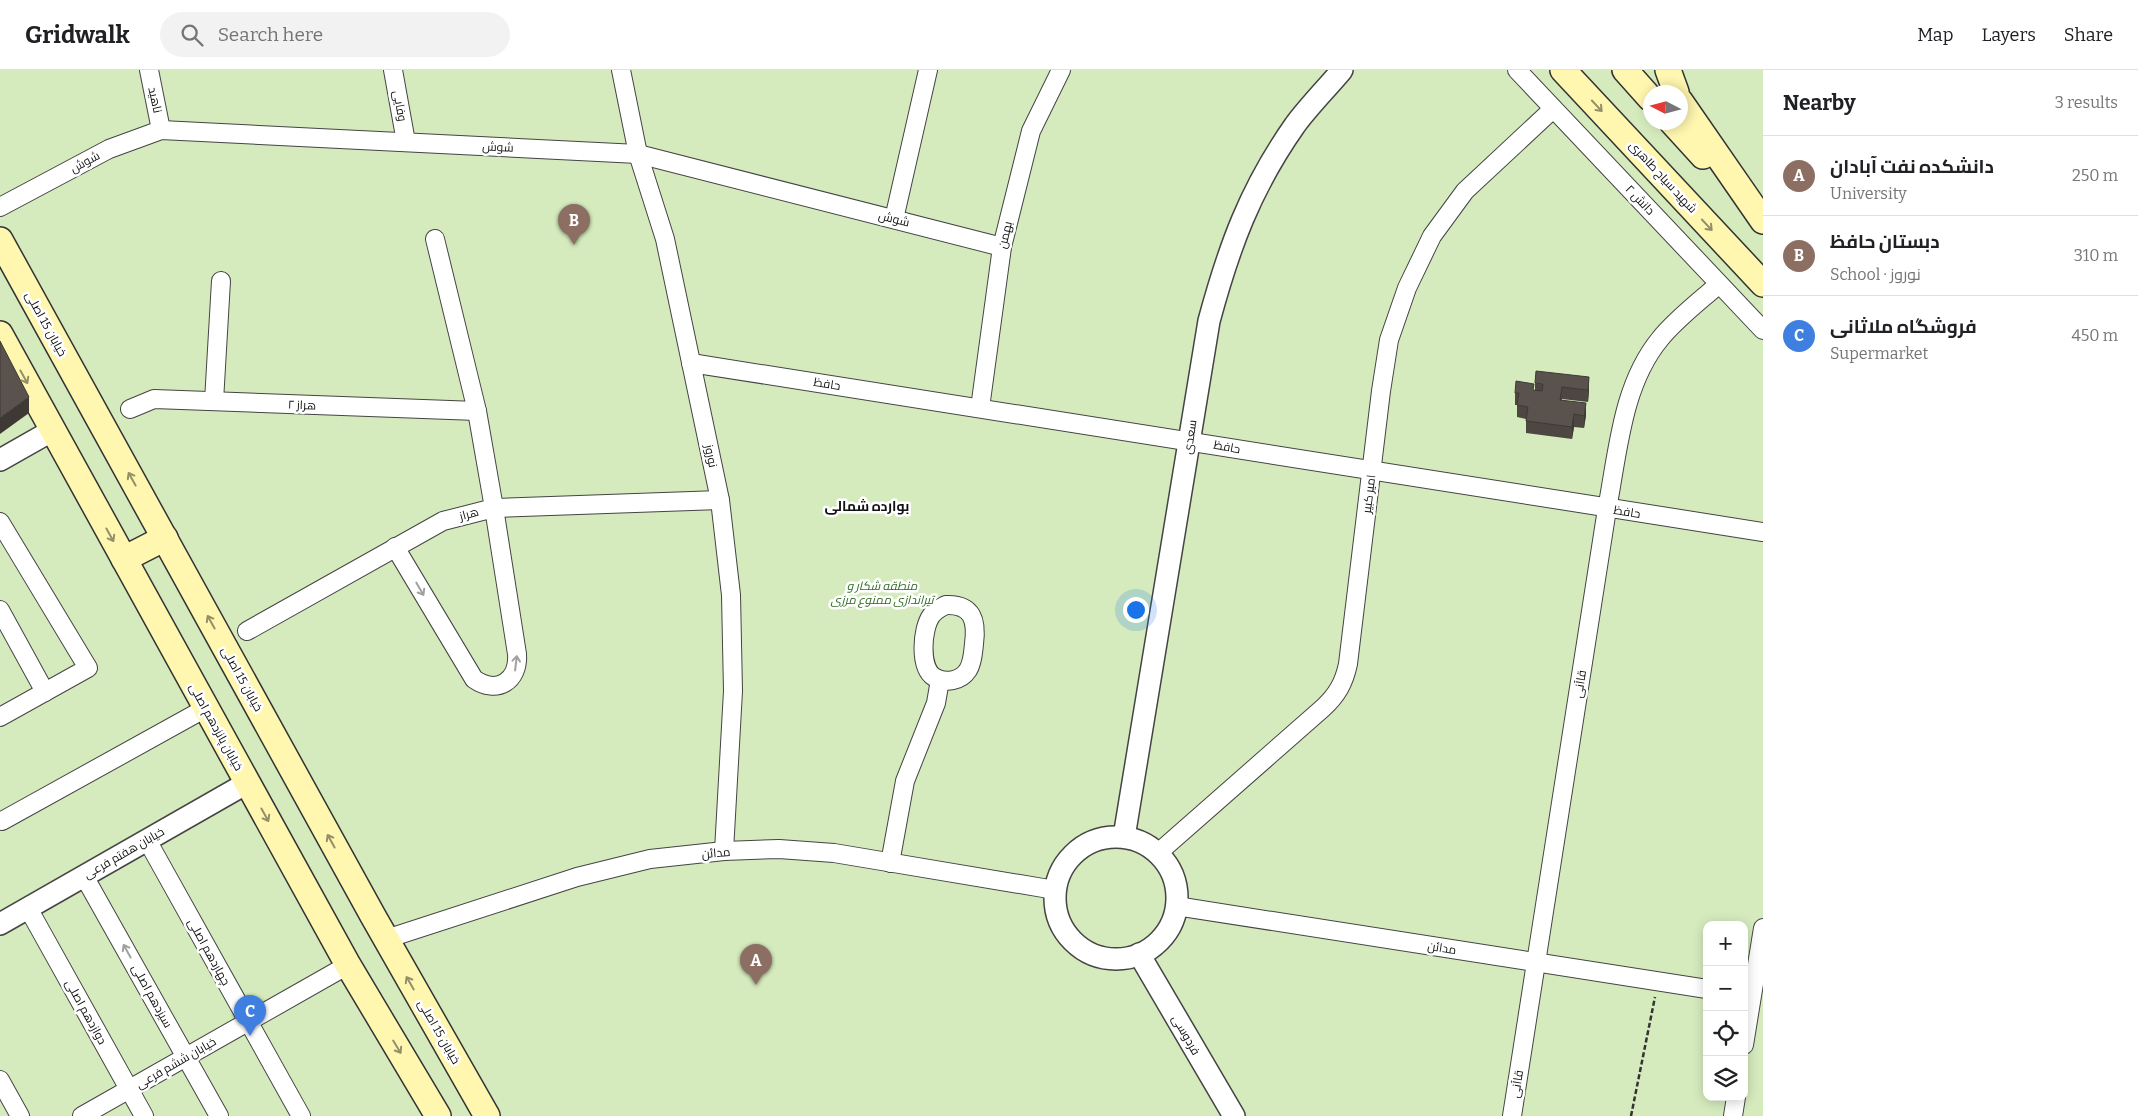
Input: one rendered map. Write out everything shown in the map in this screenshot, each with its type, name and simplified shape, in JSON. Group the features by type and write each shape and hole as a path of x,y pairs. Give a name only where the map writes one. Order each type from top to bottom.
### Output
{"main road":[{"name":"شهید سیاح طاهری","path":"1564,70 1763,284"},
{"path":"1625,70 1643,90"},
{"path":"1668,70 1673,85"},
{"path":"1688,113 1763,222"},
{"path":"1679,130 1763,222"},
{"name":"خیابان 15 اصلی","path":"0,240 386,939 487,1116"},
{"name":"خیابان پانزدهم اصلی","path":"0,334 348,965 438,1116"},
{"path":"124,559 165,538"}],"street":[{"name":"ناهید","path":"149,70 161,130"},
{"name":"وفایی","path":"393,70 406,142"},
{"name":"نوروز","path":"621,70 638,154 665,239 720,500 731,595 733,691 724,852"},
{"path":"894,219 928,70"},
{"name":"بهمن","path":"980,408 1002,247 1032,131 1061,70"},
{"name":"سعدی","path":"1124,837 1209,321 1226,260 1249,202 1275,156 1296,123 1342,70"},
{"name":"دانش ۲","path":"1518,70 1763,330"},
{"name":"امیر کبیر","path":"1158,853 1336,696 1344,681 1348,664 1389,340 1407,288 1428,245 1464,191 1553,109"},
{"name":"شوش","path":"0,207 109,149 161,130 638,154 1002,247"},
{"path":"395,547 474,679 488,686 505,683 511,678 518,662 494,508 477,411 435,239"},
{"path":"214,401 222,281"},
{"name":"قاآنی","path":"1512,1116 1607,509 1626,411 1639,373 1660,339 1719,284"},
{"name":"حافظ","path":"691,363 1189,440 1607,509 1763,532"},
{"name":"هراز ۲","path":"130,409 154,399 477,411"},
{"path":"0,460 53,430"},
{"name":"هراز","path":"246,631 442,521 494,508 720,500"},
{"path":"0,522 88,668 0,717"},
{"path":"0,610 46,692"},
{"path":"890,863 905,780 936,703 940,680"},
{"path":"2,821 206,708"},
{"name":"خیابان هفتم فرعی","path":"0,924 247,783"},
{"path":"1105,837 1124,837 1142,842 1158,853 1170,868 1176,886 1176,906 1171,924 1160,940 1145,952 1127,958 1108,958 1090,953 1074,942 1062,927 1056,909 1055,890 1061,871 1072,855 1087,844 1105,837"},
{"name":"چهاردهم اصلی","path":"147,840 301,1116"},
{"name":"مدائن","path":"386,939 577,877 650,860 724,852 780,850 834,853 1055,890"},
{"name":"سیزدهم اصلی","path":"84,876 219,1116"},
{"name":"مدائن","path":"1176,906 1703,988"},
{"name":"دوازدهم اصلی","path":"28,908 144,1116"},
{"path":"1748,1024 1763,928"},
{"name":"فردوسی","path":"1139,954 1234,1116"},
{"name":"خیابان ششم فرعی","path":"82,1116 348,965"},
{"path":"0,1080 20,1116"},
{"path":"1733,1116 1735,1101"}],"path":[{"path":"1631,1116 1658,982"}],"green space":[{"name":"منطقه شکار و تیراندازی ممنوع مرزی","path":"0,70 1763,70 1763,1116 0,1116"}],"building":[{"path":"0,341 29,397 0,418"},
{"path":"1536,371 1589,377 1588,390 1562,387 1560,400 1586,403 1584,416 1574,414 1572,427 1526,421 1528,407 1517,405 1519,393 1515,393 1516,381 1534,384 1533,390 1542,391 1543,384 1535,383"}],"place":[{"name":"دبستان حافظ","path":"574,245"},
{"name":"دانشکده نفت آبادان","path":"756,985"},
{"name":"فروشگاه ملاثانی","path":"250,1036"}],"district":[{"name":"بوارده شمالی","path":"867,506"}]}
